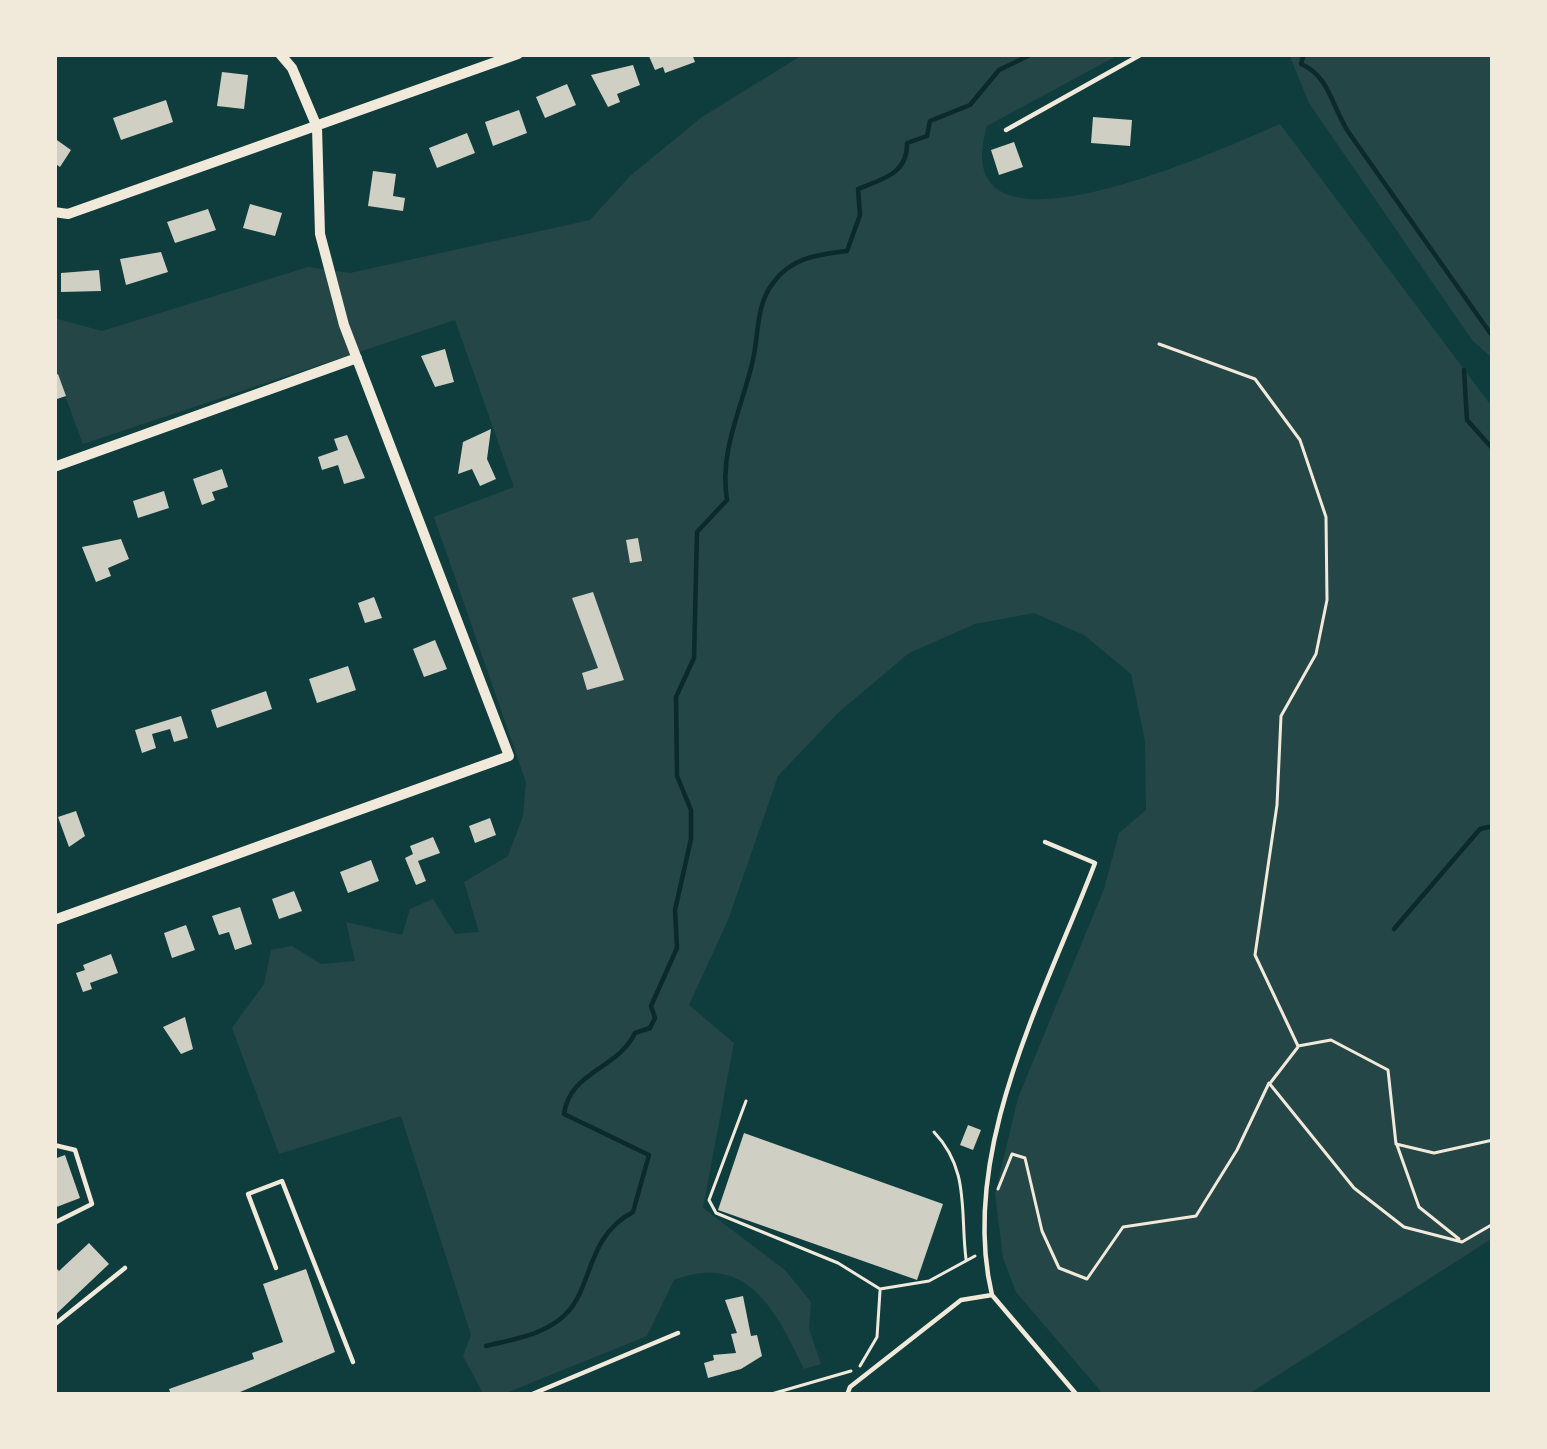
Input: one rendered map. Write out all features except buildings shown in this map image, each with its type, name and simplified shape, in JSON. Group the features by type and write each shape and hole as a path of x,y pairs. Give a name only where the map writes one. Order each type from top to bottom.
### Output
{"street":[{"path":"54,920 508,756 330,283 320,235 317,127 292,68 280,54"},
{"path":"54,212 68,214 511,55"},
{"path":"54,467 357,358"}],"lane":[{"path":"1006,130 1142,54"},
{"path":"1045,842 1095,863 1002,1107 988,1161 985,1251 992,1295 1077,1395"},
{"path":"54,1144 75,1150 92,1204 54,1222"},
{"path":"276,1268 248,1194 282,1181 353,1362"},
{"path":"54,1325 125,1268"},
{"path":"847,1395 850,1387 961,1300 992,1295"},
{"path":"530,1395 678,1333"}],"path":[{"path":"1160,344 1255,379 1300,440 1326,517 1327,601 1316,653 1281,716 1277,805 1255,955 1298,1046"},
{"path":"995,1194 1012,1154 1025,1158 1042,1232 1059,1268 1087,1279 1123,1227 1196,1216 1238,1150 1270,1083 1298,1046 1331,1040 1388,1070 1396,1144 1419,1207 1462,1242"},
{"path":"1270,1083 1354,1188 1404,1227 1462,1242 1493,1224"},
{"path":"746,1101 709,1200 716,1213 838,1263 880,1289 929,1281 985,1251"},
{"path":"934,1132 960,1170 966,1261"},
{"path":"1396,1144 1434,1153 1493,1140"},
{"path":"850,1387 877,1337 880,1289"},
{"path":"768,1395 859,1369"}],"shaded area":[{"path":"804,54 1120,54 987,126 984,171 1006,194 1046,199 1098,191 1153,175 1280,124 1493,408 1493,1238 1247,1395 1104,1395 1016,1292 1003,1258 995,1194 1018,1098 1104,889 1119,833 1146,810 1145,741 1131,674 1084,635 1034,613 975,624 909,653 839,712 778,776 728,920 689,1005 734,1043 703,1208 785,1270 811,1302 809,1329 821,1364 804,1369 756,1292 722,1274 700,1273 674,1280 647,1336 501,1395 484,1395 463,1356 471,1335 401,1116 279,1154 232,1028 264,984 271,950 292,946 321,964 355,961 346,922 402,935 410,909 433,899 455,934 479,932 464,882 508,856 523,816 526,782 434,517 514,487 455,320 83,444 54,366 54,318 102,331 308,267 350,273 590,220 630,176 702,117"},
{"path":"1289,54 1493,54 1493,359 1472,340 1309,103"}],"waterway":[{"path":"486,1346 542,1330 570,1309 605,1237 633,1212 649,1155 564,1114 584,1079 617,1055 635,1033 650,1028 655,1018 651,1006 677,948 675,910 691,839 691,810 677,776 676,697 694,658 697,532 727,500 728,448 752,364 763,302 788,268 815,256 847,251 860,215 858,189 898,169 907,143 927,136 930,121 970,105 999,70 1032,54"},
{"path":"1304,54 1301,64 1318,76 1349,133 1493,337"},
{"path":"1464,370 1467,420 1493,449"},
{"path":"1394,929 1480,829 1493,826"}]}
